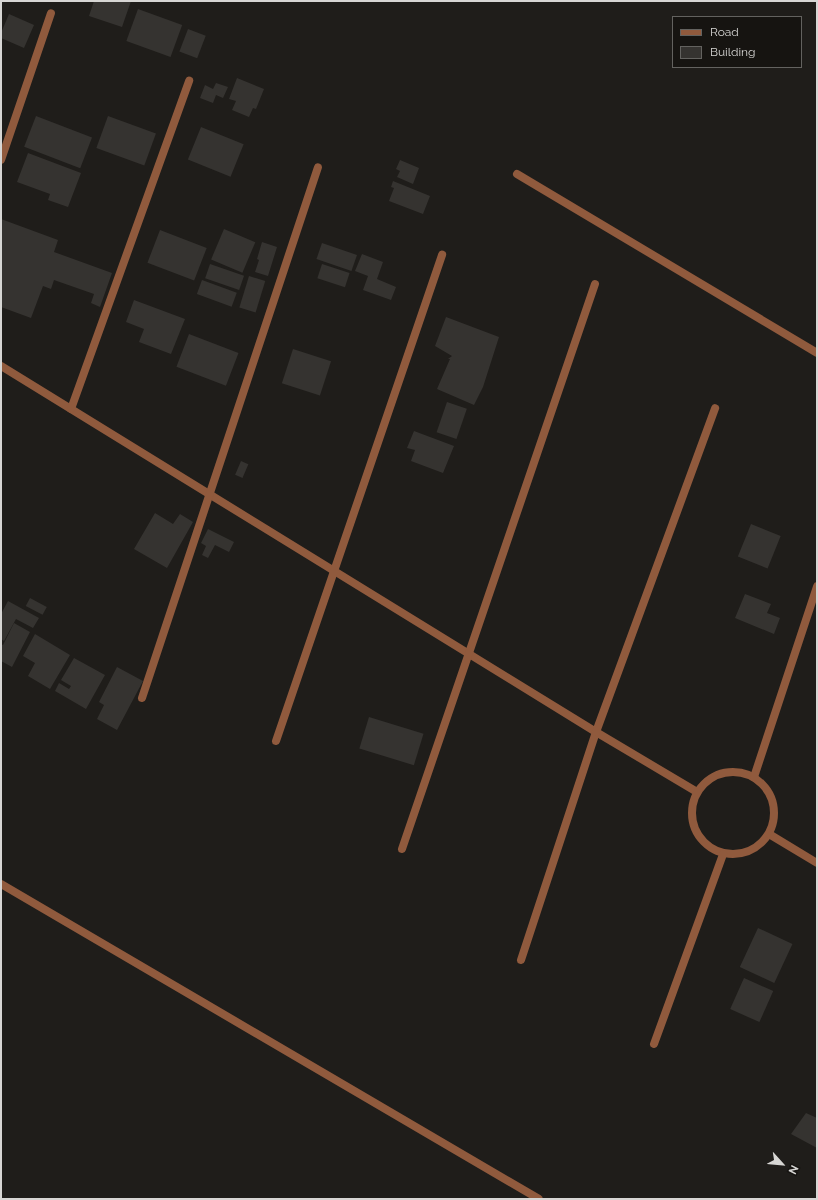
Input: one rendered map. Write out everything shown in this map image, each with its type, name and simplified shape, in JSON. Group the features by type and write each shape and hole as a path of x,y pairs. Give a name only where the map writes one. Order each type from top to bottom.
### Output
{"street":[{"path":"1,160 51,13"},
{"path":"71,409 189,81"},
{"path":"142,698 318,167"},
{"path":"517,174 817,352"},
{"path":"276,741 442,255"},
{"path":"402,848 595,284"},
{"path":"1,366 468,654 697,792"},
{"path":"521,960 596,732 715,408"},
{"path":"754,776 817,586"},
{"path":"738,771 754,776 766,787 773,802 774,818 769,834 757,847 741,854 723,854 709,847 698,836 692,822 692,807 697,792 708,780 722,772 738,771"},
{"path":"769,834 817,863"},
{"path":"654,1044 723,854"},
{"path":"1,884 539,1199"}],"building":[{"path":"94,1 131,1 122,27 89,16"},
{"path":"138,9 182,25 171,57 126,41"},
{"path":"9,14 34,25 24,48 1,38 1,33"},
{"path":"188,29 206,36 197,58 179,51"},
{"path":"237,78 264,89 256,109 253,108 249,117 232,110 236,101 229,99"},
{"path":"216,83 228,87 223,98 216,95 213,103 200,98 205,85 213,89"},
{"path":"36,116 92,138 80,168 24,147"},
{"path":"108,116 156,133 144,165 96,148"},
{"path":"201,127 244,144 231,177 188,159"},
{"path":"28,153 81,173 68,207 48,200 50,194 17,182"},
{"path":"400,160 419,168 413,184 397,177 400,171 396,169"},
{"path":"393,181 430,196 423,214 389,201 394,188 391,187"},
{"path":"1,219 58,240 54,252 112,273 100,307 91,303 94,294 54,280 51,289 43,286 31,318 1,307"},
{"path":"224,229 255,242 242,273 211,259"},
{"path":"160,230 207,248 194,281 147,263"},
{"path":"262,242 277,247 268,276 255,272"},
{"path":"322,243 357,255 351,271 316,259"},
{"path":"362,254 383,262 377,279 396,287 391,300 363,290 368,276 355,271"},
{"path":"210,264 244,276 239,290 205,278"},
{"path":"322,264 350,273 345,287 317,278"},
{"path":"249,276 265,281 256,313 239,308"},
{"path":"202,280 237,293 232,307 197,294"},
{"path":"134,300 185,319 171,354 139,342 144,329 126,322"},
{"path":"446,317 499,337 483,387 474,405 437,389 450,359 448,359 452,356 435,346"},
{"path":"189,334 238,353 226,386 176,367"},
{"path":"293,349 331,361 320,396 282,383"},
{"path":"447,402 467,409 456,439 437,432"},
{"path":"414,431 454,446 443,473 411,461 415,450 407,448"},
{"path":"241,461 248,464 243,478 235,475"},
{"path":"155,513 173,524 180,514 193,522 167,568 134,549"},
{"path":"751,524 781,536 768,568 738,556"},
{"path":"208,529 234,542 229,552 215,545 208,558 202,555 206,546 201,543"},
{"path":"745,594 771,604 767,613 780,618 774,634 735,618"},
{"path":"30,598 47,607 43,615 26,606"},
{"path":"8,601 39,618 33,628 16,619 4,641 1,639 1,614"},
{"path":"14,623 30,632 12,667 1,661 1,644 3,645"},
{"path":"35,634 70,655 50,689 28,676 35,663 23,656"},
{"path":"74,658 105,675 86,709 55,691 59,683 69,689 71,686 61,680"},
{"path":"117,667 143,681 117,730 97,719 104,705 99,702"},
{"path":"369,717 424,734 414,765 359,749"},
{"path":"758,928 792,944 774,983 740,967"},
{"path":"744,978 773,991 759,1022 730,1009"},
{"path":"806,1113 817,1118 817,1148 791,1134"}]}
